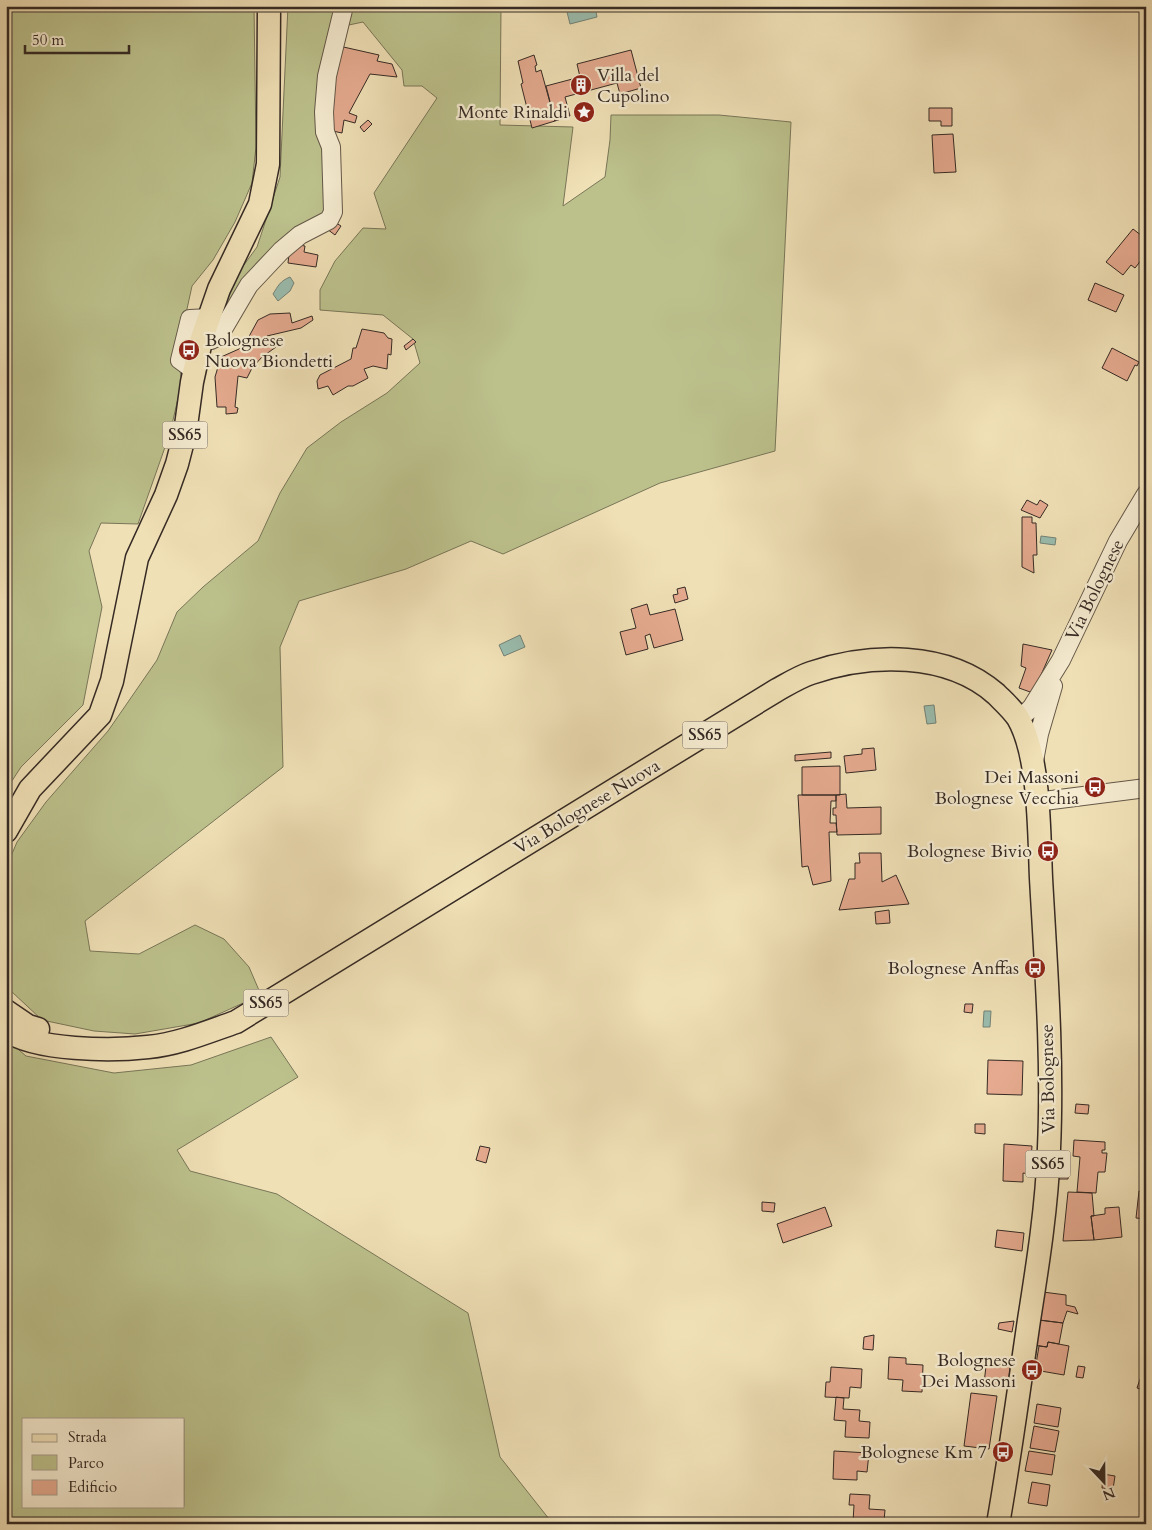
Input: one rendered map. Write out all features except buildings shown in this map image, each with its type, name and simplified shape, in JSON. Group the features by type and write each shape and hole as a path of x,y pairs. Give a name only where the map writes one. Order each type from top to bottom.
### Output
{"main road":[{"name":"SS65","path":"6,831 30,789 94,722 105,704 112,681 136,558 166,495 177,464 185,433 201,341 219,289 260,204 268,164 269,6"},
{"name":"Via Bolognese Nuova","path":"6,1030 28,1040 45,1044 111,1049 148,1047 183,1040 236,1022 777,690 808,674 835,666 867,661 925,661 982,682 1009,706 1023,715 1034,766"},
{"name":"Via Bolognese","path":"998,1524 1045,1217 1049,1149 1051,1089 1034,766"},
{"name":"Via Bolognese Nuova","path":"6,1011 28,1026 69,1040 111,1049"}],"street":[{"path":"201,341 211,340 219,336 249,285 280,250 300,234 329,220 333,212 332,147 325,132 324,112 326,76 344,6"},
{"path":"195,372 180,360 190,319 209,318"},
{"name":"Via Bolognese","path":"1023,715 1037,700 1061,660 1118,541 1146,494"},
{"name":"Via Bolognese","path":"1034,766 1042,722 1061,660"},
{"path":"1023,715 1042,722"},
{"path":"1036,802 1146,788"}],"green space":[{"path":"6,6 254,6 256,147 252,183 235,222 213,260 192,286 177,355 182,381 170,433 138,524 101,523 89,551 102,607 83,705 21,767 6,790"},
{"path":"288,6 501,6 500,125 573,127 563,206 605,177 611,115 719,115 791,122 775,451 660,483 503,554 471,541 406,569 299,601 280,647 283,767 85,921 90,951 139,954 195,925 224,939 249,967 261,995 199,1023 135,1034 94,1031 42,1020 11,991 6,981 6,868 17,842 46,802 108,731 157,660 177,612 203,587 258,541 280,493 307,448 341,422 387,393 420,363 413,339 383,315 320,310 320,290 335,261 363,228 386,229 374,193 437,98 422,86 404,86 402,70 363,22 344,26 318,125 329,209 219,327 230,284 257,247 280,177"},
{"path":"271,1037 298,1077 177,1150 190,1171 277,1194 468,1313 500,1457 553,1524 6,1524 6,1039 26,1056 114,1073 191,1065"}],"shaded area":[{"path":"595,6 597,17 570,24 567,12"},
{"path":"290,277 294,283 290,291 278,301 273,294 282,282"},
{"path":"1041,536 1056,538 1055,545 1040,543"},
{"path":"520,635 525,647 504,656 499,645"},
{"path":"934,705 936,723 927,724 924,706"},
{"path":"984,1011 991,1011 990,1027 983,1027"}],"place":[{"name":"Villa del Cupolino","path":"581,85"},
{"name":"Monte Rinaldi","path":"584,112"},
{"name":"Bolognese Nuova Biondetti","path":"189,350"},
{"name":"Dei Massoni Bolognese Vecchia","path":"1095,787"},
{"name":"Bolognese Bivio","path":"1048,851"},
{"name":"Bolognese Anffas","path":"1035,968"},
{"name":"Bolognese Dei Massoni","path":"1032,1370"},
{"name":"Bolognese Km 7","path":"1003,1452"}]}
